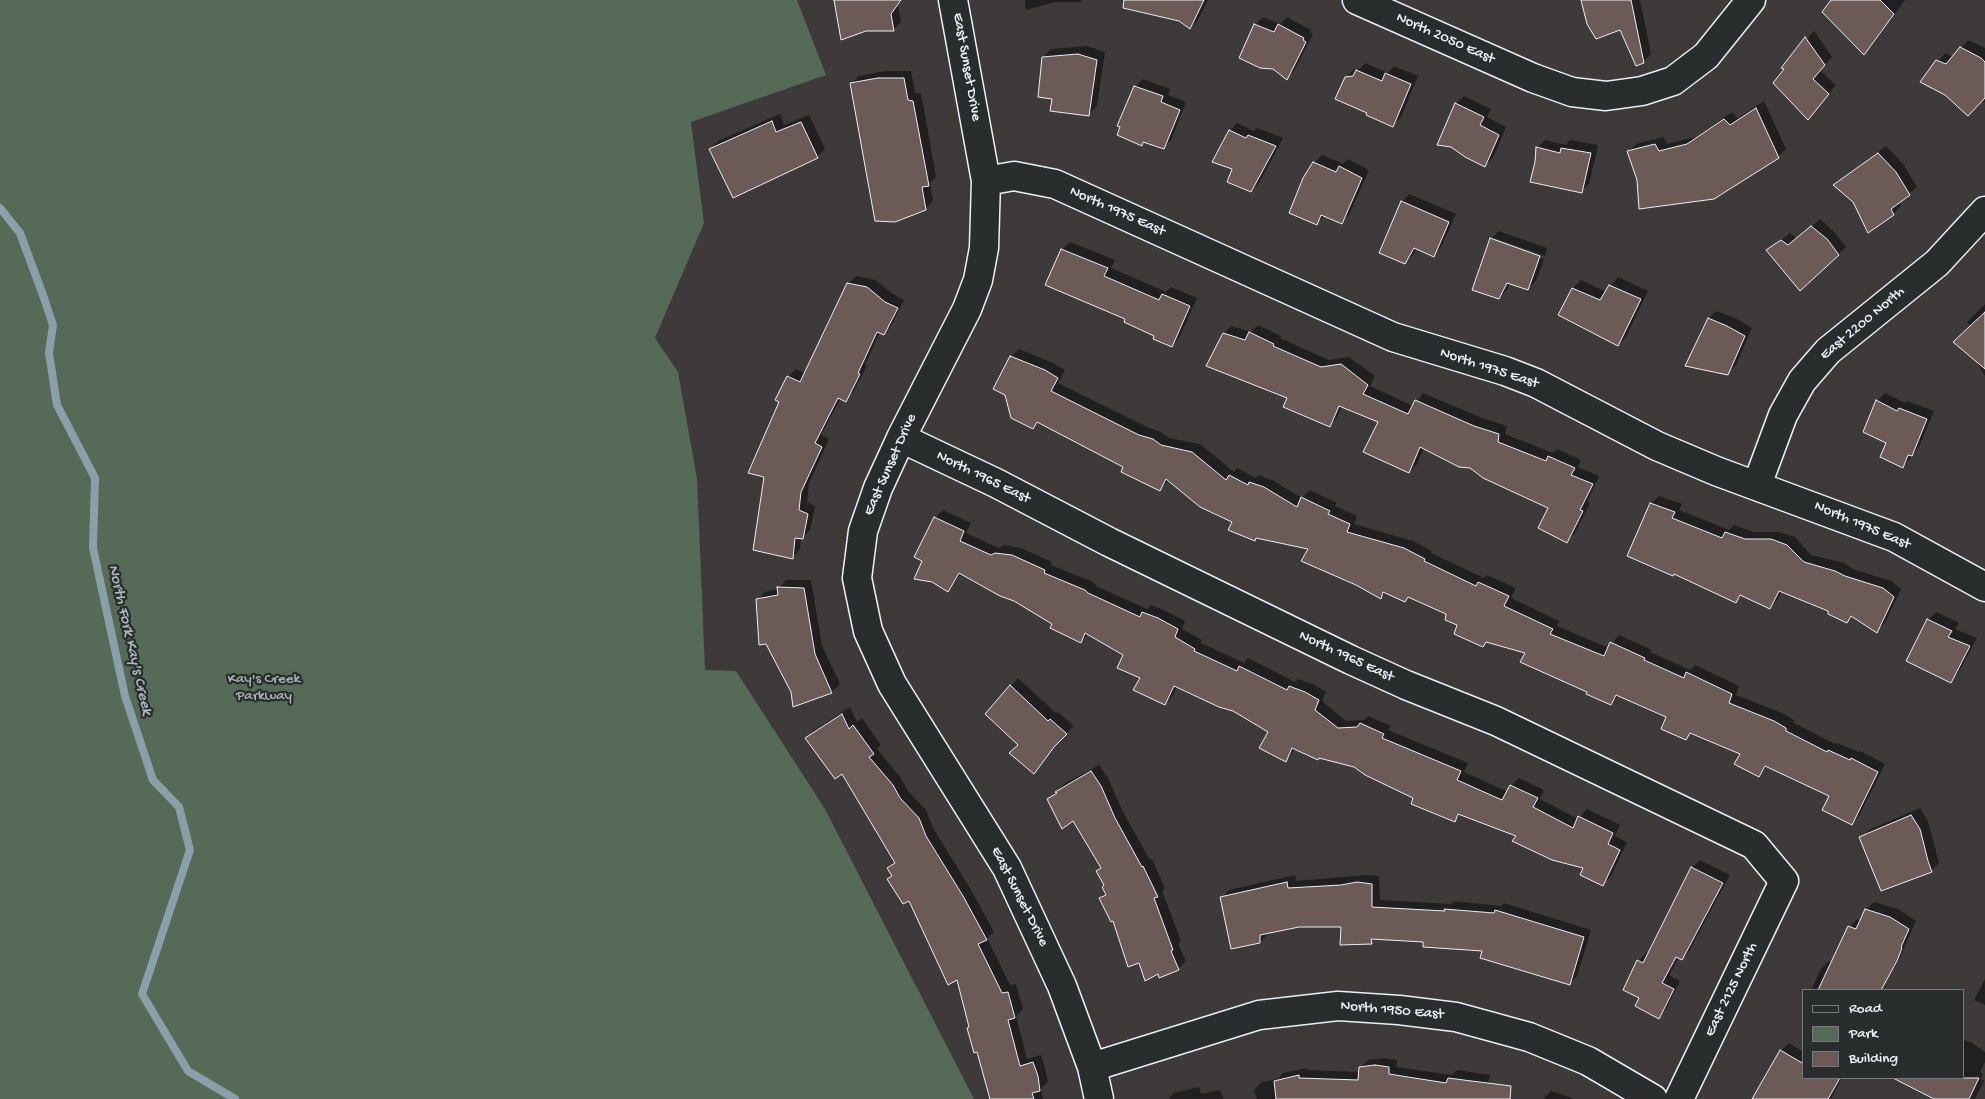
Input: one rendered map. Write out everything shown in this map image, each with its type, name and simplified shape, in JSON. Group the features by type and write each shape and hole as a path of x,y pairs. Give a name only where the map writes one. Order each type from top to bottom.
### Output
{"street":[{"name":"East Sunset Drive","path":"954,0 986,181 984,248 978,280 967,309 901,438 878,488 863,531 857,578 868,631 892,684 1006,868 1062,986 1092,1067 1098,1099"},
{"name":"North 2050 East","path":"1357,0 1533,78 1572,92 1606,96 1642,91 1673,81 1706,56 1751,0"},
{"name":"North 1975 East","path":"986,181 1014,176 1055,184 1394,337 1536,382 1657,446 1716,471 1894,537 1985,587"},
{"name":"East 2200 North","path":"1757,485 1783,415 1802,381 1828,351 1937,263 1985,211"},
{"name":"North 1965 East","path":"901,438 996,483 1110,542 1350,660 1524,733 1754,845 1784,881"},
{"name":"East 2125 North","path":"1679,1099 1784,881"},
{"name":"North 1950 East","path":"1092,1067 1260,1015 1338,1006 1399,1010 1456,1017 1529,1037 1588,1061 1653,1099"}],"green space":[{"name":"Kay's Creek Parkway","path":"0,0 797,0 826,75 691,122 704,223 655,338 678,372 697,479 705,670 736,671 825,809 974,1099 0,1099"}],"building":[{"path":"834,0 901,0 891,14 894,31 866,31 841,40"},
{"path":"1124,0 1204,0 1190,29 1179,21 1123,8"},
{"path":"1581,0 1631,0 1644,63 1636,66 1620,30 1596,39 1587,24"},
{"path":"1831,0 1880,0 1894,14 1864,55 1822,12"},
{"path":"1254,24 1274,32 1278,24 1304,38 1303,40 1306,42 1287,80 1273,69 1260,68 1239,58"},
{"path":"1805,37 1825,65 1813,79 1829,94 1808,120 1773,83 1784,69 1781,68"},
{"path":"1960,47 1985,62 1985,98 1968,116 1945,95 1920,82 1936,60 1946,64"},
{"path":"1078,54 1097,60 1089,116 1050,111 1052,99 1038,97 1042,57"},
{"path":"1356,70 1382,81 1385,73 1411,84 1393,127 1335,99 1345,77 1353,76"},
{"path":"878,78 904,78 908,100 913,101 929,186 922,187 926,210 895,222 875,221 850,83"},
{"path":"1134,86 1163,96 1161,102 1180,110 1164,149 1143,142 1142,146 1117,135 1120,127 1117,126"},
{"path":"1455,103 1484,117 1480,125 1499,135 1485,167 1465,157 1451,147 1437,145"},
{"path":"1756,108 1779,158 1714,199 1639,209 1637,180 1627,151 1655,144 1659,151 1687,144 1724,119 1730,125"},
{"path":"772,121 776,132 801,122 818,158 733,198 709,149"},
{"path":"1229,130 1246,138 1248,135 1276,146 1251,192 1227,182 1232,169 1212,162"},
{"path":"1536,147 1560,153 1561,148 1591,153 1582,193 1530,182 1535,162"},
{"path":"1878,153 1896,172 1910,195 1891,209 1894,215 1868,233 1853,202 1833,185"},
{"path":"1313,162 1336,172 1339,166 1362,178 1342,224 1321,215 1317,225 1289,213 1303,178"},
{"path":"1401,201 1449,222 1434,257 1414,248 1405,264 1379,253"},
{"path":"1811,226 1827,239 1839,255 1800,291 1766,250 1781,240 1788,245"},
{"path":"1490,238 1540,256 1528,290 1507,283 1499,299 1472,290"},
{"path":"1061,249 1108,268 1104,276 1159,300 1162,294 1190,306 1172,347 1153,339 1154,336 1124,322 1125,319 1045,285"},
{"path":"847,283 867,287 885,302 898,308 884,335 877,332 846,402 838,398 815,443 822,447 801,492 799,510 808,514 803,539 795,538 793,559 753,550 764,477 748,473 779,402 775,400 787,376 800,382"},
{"path":"1609,285 1641,299 1618,346 1558,315 1572,288 1600,300"},
{"path":"1985,312 1985,369 1953,342"},
{"path":"1708,318 1745,336 1728,375 1685,366"},
{"path":"1249,332 1274,344 1273,346 1321,367 1341,364 1368,385 1363,394 1408,414 1415,400 1474,426 1499,434 1498,442 1546,461 1548,456 1575,468 1571,475 1593,484 1580,510 1583,511 1567,543 1538,528 1548,508 1483,478 1470,468 1459,467 1420,447 1409,473 1363,452 1378,422 1339,406 1330,427 1283,407 1287,398 1206,366 1223,333 1245,340"},
{"path":"1010,356 1045,370 1058,378 1051,391 1139,435 1153,439 1161,445 1192,452 1226,480 1229,475 1248,485 1249,482 1264,487 1297,507 1301,497 1330,511 1328,514 1350,524 1347,532 1404,548 1425,559 1424,561 1476,586 1478,582 1509,596 1504,606 1553,629 1550,634 1604,656 1610,642 1684,678 1686,672 1732,694 1729,703 1774,721 1786,728 1786,731 1827,752 1828,750 1850,760 1851,758 1878,772 1852,825 1822,810 1829,796 1765,766 1759,777 1734,764 1740,754 1690,733 1686,740 1661,729 1666,717 1616,695 1611,705 1586,694 1587,692 1520,662 1525,653 1486,642 1483,647 1454,634 1457,625 1445,620 1446,614 1408,597 1405,602 1383,592 1381,599 1356,585 1301,561 1308,549 1256,538 1255,541 1228,530 1232,522 1200,507 1166,479 1160,491 1121,472 1123,467 1037,422 1033,429 1011,418 1005,395 993,389"},
{"path":"1876,400 1897,411 1899,408 1927,419 1912,456 1908,455 1903,468 1880,457 1886,443 1863,432"},
{"path":"1650,503 1675,512 1672,518 1722,538 1725,532 1745,539 1771,539 1787,545 1804,562 1883,588 1894,597 1877,633 1851,616 1847,623 1828,614 1828,611 1779,591 1770,609 1740,595 1736,603 1674,574 1673,576 1627,556"},
{"path":"934,517 964,531 960,541 991,555 995,553 1012,555 1045,570 1044,573 1085,590 1140,617 1142,612 1158,618 1178,629 1175,637 1195,649 1194,651 1237,671 1239,666 1287,690 1289,686 1305,692 1319,700 1315,710 1338,728 1357,727 1360,723 1384,734 1382,738 1461,771 1457,780 1502,800 1510,785 1538,798 1533,807 1573,828 1578,816 1613,833 1608,844 1620,850 1603,886 1580,875 1583,868 1552,860 1512,841 1516,836 1458,814 1455,822 1411,804 1413,798 1365,775 1354,767 1319,758 1318,760 1292,748 1286,762 1259,748 1268,732 1233,711 1219,707 1174,686 1165,705 1133,690 1140,678 1117,668 1123,655 1085,633 1081,643 1050,628 1052,624 1014,601 1000,596 959,573 948,592 932,582 914,579 922,561 914,557"},
{"path":"777,587 804,588 815,654 832,693 793,707 791,692 766,644 759,645 756,599 778,595"},
{"path":"1927,619 1952,631 1948,637 1970,646 1951,683 1906,661"},
{"path":"1010,685 1048,721 1050,719 1067,734 1054,747 1034,774 1009,753 1018,745 985,714"},
{"path":"842,714 849,729 853,725 874,754 869,757 893,785 900,798 919,818 926,836 963,896 987,940 978,944 1002,993 1008,992 1015,1018 1008,1020 1020,1066 1033,1062 1038,1076 1040,1091 1032,1093 1034,1099 990,1099 977,1052 974,1053 967,1028 969,1027 957,980 948,985 909,901 903,904 887,879 892,876 887,868 895,863 842,774 835,779 805,738"},
{"path":"1091,771 1101,786 1115,818 1143,866 1158,897 1154,898 1179,970 1159,978 1158,974 1145,981 1139,963 1128,967 1113,921 1111,922 1099,898 1106,895 1102,887 1104,885 1096,871 1101,868 1073,821 1062,829 1047,799 1057,793 1055,792"},
{"path":"1911,815 1920,829 1932,872 1881,891 1859,837"},
{"path":"1691,867 1723,883 1682,960 1676,957 1662,983 1674,989 1659,1019 1635,1006 1639,998 1623,990 1637,960 1643,963"},
{"path":"1287,882 1288,888 1341,885 1357,882 1372,884 1372,907 1445,911 1444,909 1494,913 1495,910 1584,937 1570,985 1480,958 1482,951 1423,947 1423,942 1371,939 1372,944 1340,945 1341,927 1299,927 1260,935 1260,943 1231,949 1220,897"},
{"path":"1865,909 1890,917 1909,929 1897,961 1882,989 1818,989 1848,926 1856,929"},
{"path":"1780,1050 1802,1063 1802,1079 1839,1079 1828,1099 1752,1099"},
{"path":"1375,1065 1389,1067 1389,1074 1446,1083 1448,1078 1511,1086 1510,1099 1276,1099 1274,1081 1299,1075 1299,1078 1358,1080 1359,1067"},
{"path":"1979,1078 1969,1099 1934,1099 1895,1079"}],"waterway":[{"name":"North Fork Kay's Creek","path":"0,208 20,233 44,298 53,325 49,353 57,405 95,478 93,548 125,696 153,780 179,807 190,850 142,994 188,1071 235,1099"}]}
